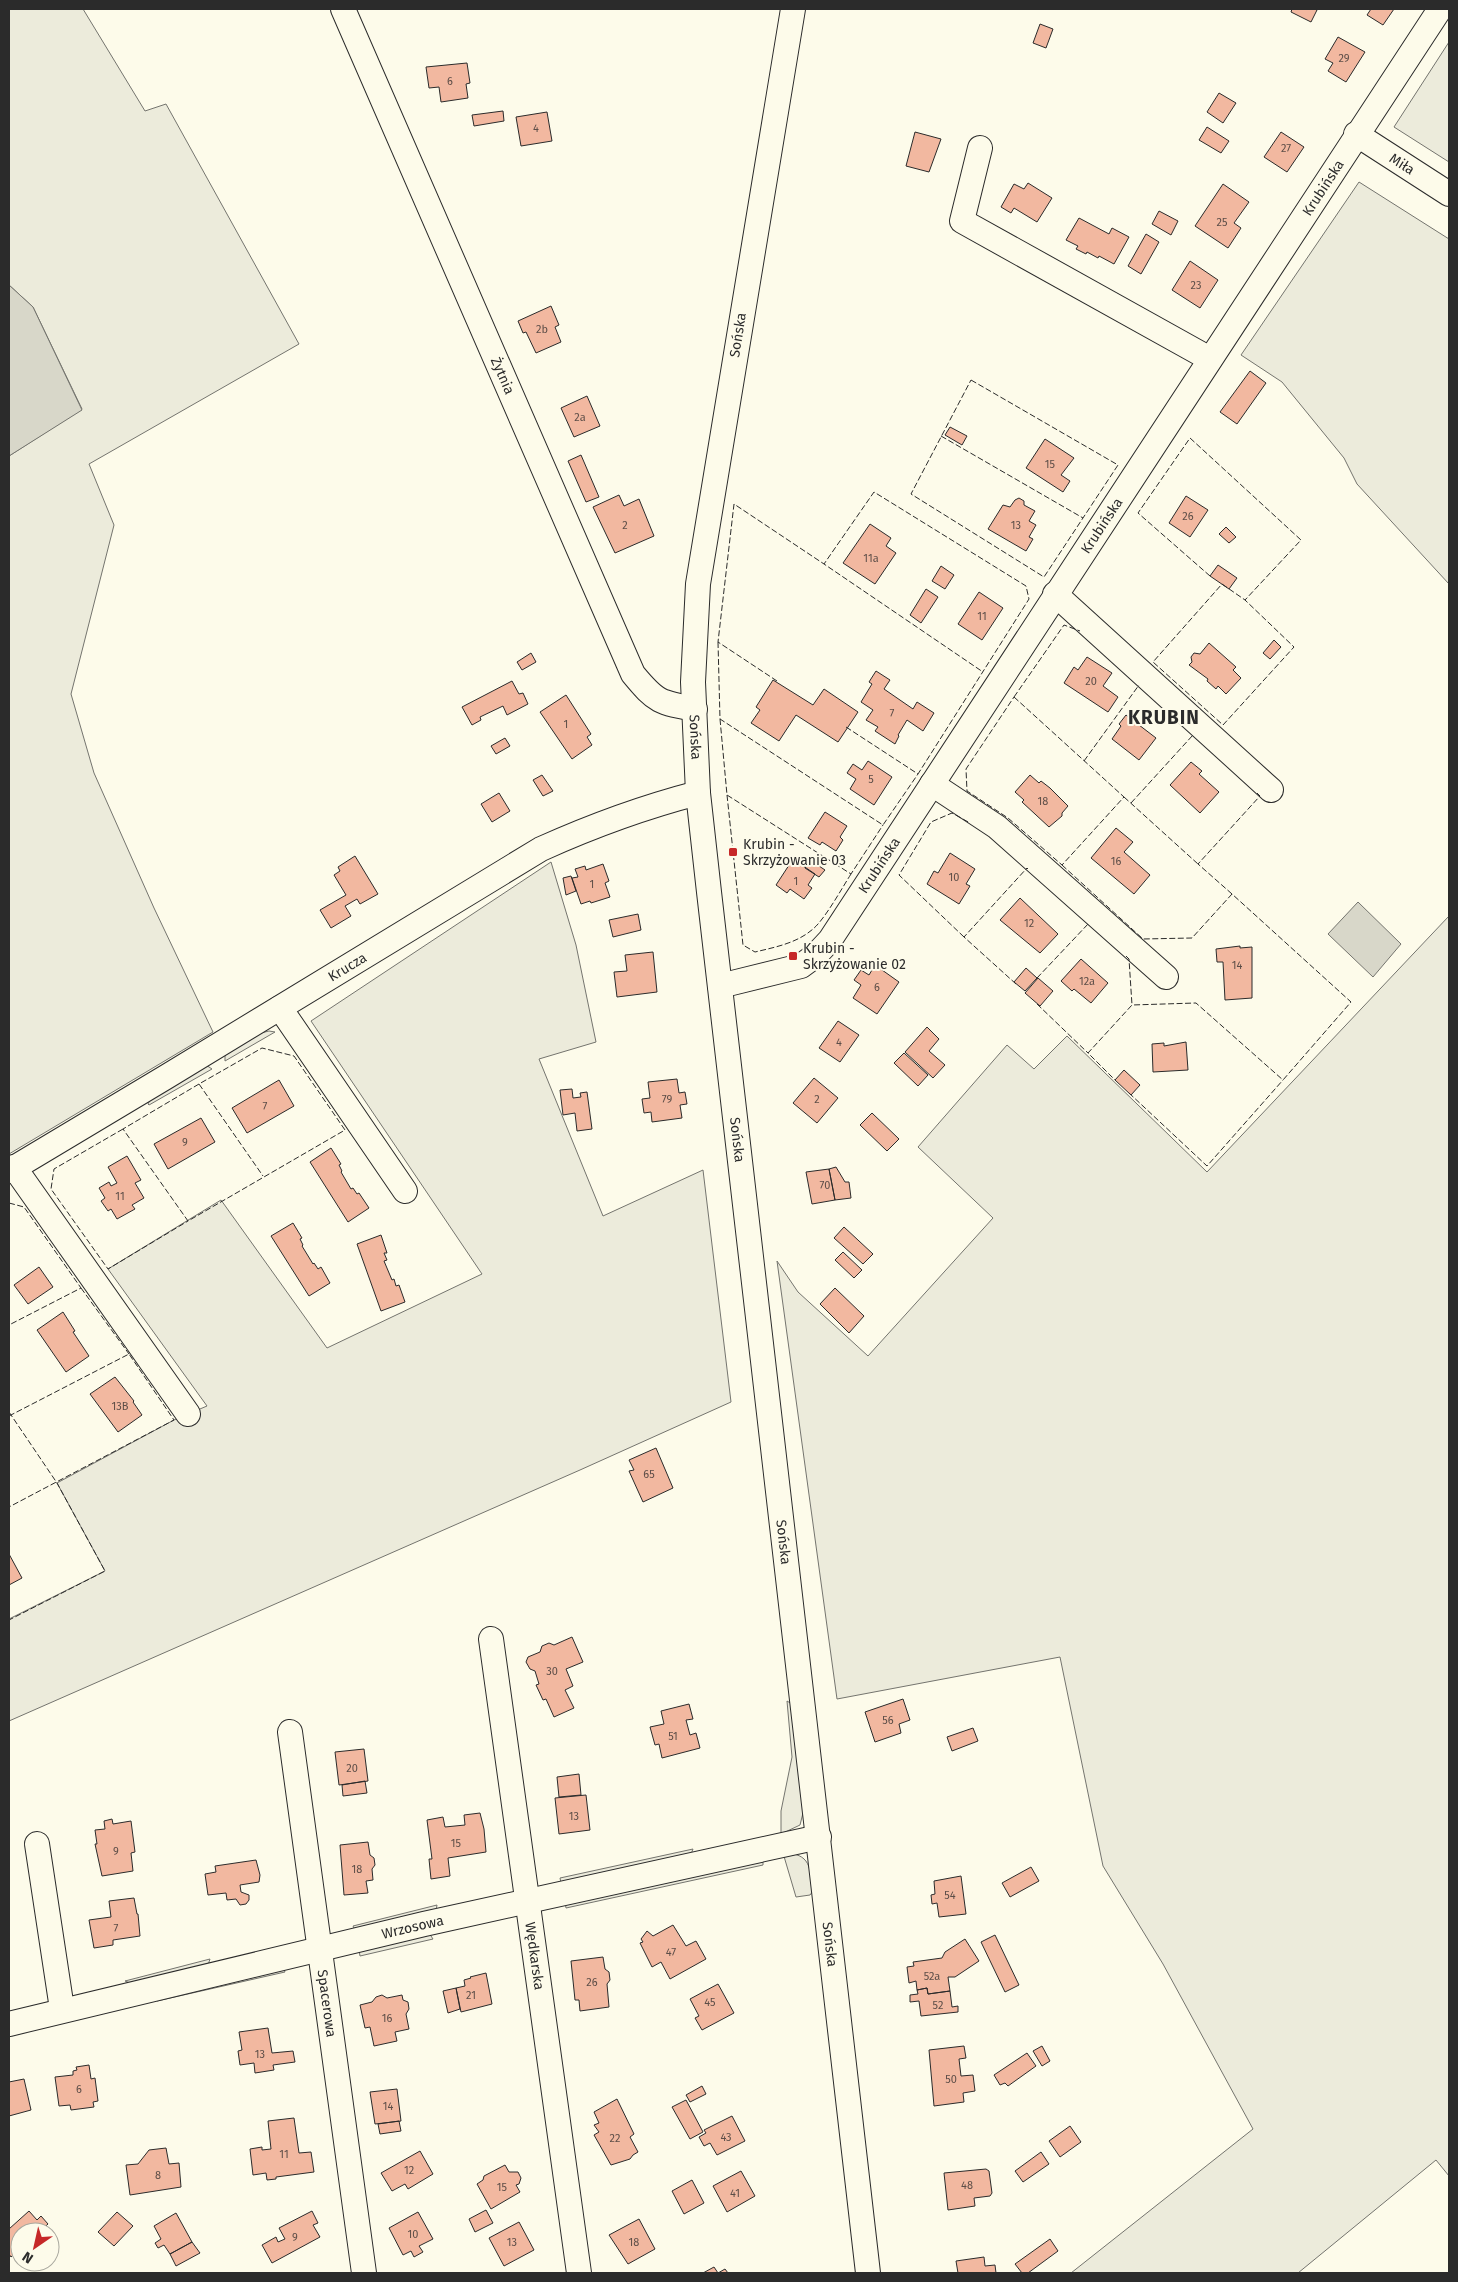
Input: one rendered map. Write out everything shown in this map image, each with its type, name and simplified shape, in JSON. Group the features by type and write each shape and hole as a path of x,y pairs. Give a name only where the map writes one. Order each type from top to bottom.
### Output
{"street":[{"name":"Żytnia","path":"343,9 633,674 647,691 663,703 695,709"},
{"name":"Sońska","path":"793,9 698,584 693,682 698,793 868,2273"},
{"name":"Krubińska","path":"720,986 801,966 816,955 830,940 1356,134 1440,9"},
{"name":"Miła","path":"1356,134 1449,194"},
{"path":"980,148 962,221 1210,359"},
{"path":"1056,594 1271,790"},
{"path":"932,784 997,827 1166,977"},
{"name":"Krucza","path":"12,1169 541,849 597,824 669,799 698,793"},
{"path":"280,1008 405,1191"},
{"path":"12,1169 188,1414"},
{"name":"Wędkarska","path":"491,1639 579,2273"},
{"name":"Spacerowa","path":"290,1732 364,2273"},
{"name":"Wrzosowa","path":"9,2024 62,2009 319,1951 526,1901 819,1837"},
{"path":"37,1844 62,2009"}],"shaded area":[{"path":"9,9 83,9 145,111 166,104 299,344 89,464 114,525 71,694 94,773 154,908 213,1032 9,1154 9,456 82,409 33,307 9,285"},
{"path":"1449,42 1449,162 1394,127"},
{"path":"1359,182 1449,239 1449,584 1357,484 1344,458 1282,382 1241,355"},
{"path":"9,285 33,307 82,410 9,456"},
{"path":"551,862 576,945 596,1042 539,1059 603,1216 703,1170 731,1402 9,1721 9,1619 105,1571 57,1483 174,1420 207,1406 108,1269 221,1200 327,1348 482,1274 311,1021"},
{"path":"1358,902 1401,944 1373,977 1328,934"},
{"path":"1449,916 1449,2176 1436,2160 1298,2273 1071,2273 1253,2129 1163,1964 1103,1866 1060,1657 837,1699 777,1261 798,1292 868,1356 993,1218 918,1147 1007,1045 1034,1069 1067,1036 1207,1172"},
{"path":"275,1032 225,1061 225,1054 261,1033"},
{"path":"206,1065 212,1069 148,1104 151,1098"},
{"path":"787,1701 792,1704 804,1809 800,1825 781,1834 781,1811 792,1757"},
{"path":"693,1849 691,1854 561,1883 560,1878"},
{"path":"783,1853 799,1856 807,1863 810,1869 813,1891 810,1895 796,1897"},
{"path":"763,1859 763,1865 566,1908 565,1902"},
{"path":"437,1905 436,1911 355,1930 353,1926"},
{"path":"429,1933 433,1939 360,1956 359,1950"},
{"path":"210,1959 208,1965 130,1983 125,1981"},
{"path":"283,1967 285,1972 157,2001 160,1996"}],"building":[{"path":"1292,9 1317,10 1311,22 1291,12"},
{"path":"1371,9 1394,9 1383,25 1367,15"},
{"path":"1040,24 1053,29 1046,48 1033,43"},
{"path":"1338,37 1365,52 1346,82 1328,71 1333,63 1325,59"},
{"path":"467,63 470,83 466,84 468,98 441,102 439,87 429,88 426,67"},
{"path":"1219,93 1236,103 1223,123 1207,112"},
{"path":"503,111 504,121 474,126 472,115"},
{"path":"547,112 552,141 521,146 516,117"},
{"path":"1207,127 1229,141 1221,153 1199,140"},
{"path":"915,132 941,139 929,172 906,166"},
{"path":"1281,132 1304,147 1287,172 1264,157"},
{"path":"1028,183 1052,198 1037,222 1014,208 1011,213 1001,207 1014,184 1024,189"},
{"path":"1223,184 1249,202 1234,223 1241,228 1228,248 1195,226"},
{"path":"1159,211 1178,221 1171,235 1152,224"},
{"path":"1079,218 1109,234 1112,228 1129,237 1114,264 1099,256 1098,258 1076,249 1078,246 1066,240"},
{"path":"1146,234 1159,242 1141,274 1128,266"},
{"path":"1190,261 1218,280 1200,308 1172,290"},
{"path":"551,306 559,325 555,327 561,342 536,353 526,332 523,333 518,321"},
{"path":"1250,371 1266,383 1237,424 1220,412"},
{"path":"587,396 600,426 574,437 561,408"},
{"path":"950,427 967,436 962,445 945,435"},
{"path":"1045,439 1074,458 1061,475 1070,481 1063,492 1026,468"},
{"path":"581,455 599,497 586,502 568,461"},
{"path":"619,495 624,506 639,499 654,536 615,553 593,507"},
{"path":"1186,496 1208,510 1190,537 1169,523"},
{"path":"1019,498 1024,501 1024,505 1035,511 1029,521 1036,525 1029,537 1033,539 1026,551 988,529 1003,505 1010,507"},
{"path":"870,524 891,538 886,546 896,553 875,584 843,563"},
{"path":"1226,527 1236,537 1229,543 1219,534"},
{"path":"1218,565 1237,578 1229,589 1210,576"},
{"path":"941,566 954,575 945,589 932,581"},
{"path":"926,589 938,597 921,623 910,615"},
{"path":"979,592 1003,608 982,640 958,624"},
{"path":"1274,640 1281,647 1270,659 1263,653"},
{"path":"1209,643 1236,667 1233,670 1241,678 1226,694 1218,686 1216,689 1207,681 1208,679 1189,665 1192,662 1191,657 1194,653 1200,654"},
{"path":"531,653 536,662 522,670 517,662"},
{"path":"1087,657 1112,673 1103,686 1118,697 1108,712 1064,683 1074,667 1078,670"},
{"path":"876,671 890,680 884,689 913,709 917,702 934,713 923,731 907,720 895,744 875,731 878,727 866,720 873,710 861,702 872,684 869,682"},
{"path":"773,680 813,705 824,689 858,712 838,742 796,715 779,741 751,723 760,710 756,707"},
{"path":"512,681 519,694 523,693 528,704 507,715 503,706 480,717 481,720 472,725 462,707"},
{"path":"566,695 591,734 587,737 592,745 572,759 540,712"},
{"path":"1126,715 1156,738 1139,760 1112,739 1121,726 1119,724"},
{"path":"505,738 510,746 496,754 491,746"},
{"path":"868,761 892,777 874,805 850,789 856,779 847,773 853,764 862,770"},
{"path":"1191,762 1202,771 1199,774 1219,792 1200,813 1170,785"},
{"path":"542,775 553,791 543,796 533,780"},
{"path":"1030,775 1039,783 1041,781 1050,788 1068,806 1062,813 1062,816 1049,827 1022,802 1024,800 1015,792"},
{"path":"499,793 510,811 492,822 481,804"},
{"path":"825,812 847,826 840,837 843,840 836,851 822,842 820,845 808,838"},
{"path":"1116,828 1133,842 1124,852 1150,875 1134,894 1091,858"},
{"path":"950,853 975,869 966,884 970,886 959,904 927,884 934,871 938,873"},
{"path":"355,856 378,894 360,904 357,899 345,906 351,916 331,928 320,910 346,895 334,875 340,871 338,867"},
{"path":"793,859 815,874 808,885 812,888 804,899 790,889 787,893 776,885"},
{"path":"810,860 825,870 819,877 805,868"},
{"path":"603,864 609,881 605,883 610,897 581,904 572,878 578,877 575,869 585,866 586,870"},
{"path":"571,876 576,891 566,895 563,878"},
{"path":"1020,898 1058,934 1040,953 1000,920"},
{"path":"638,914 641,930 613,937 609,920"},
{"path":"1240,946 1240,948 1252,947 1252,998 1225,1000 1223,962 1217,962 1216,949"},
{"path":"653,952 657,992 617,997 614,972 627,971 625,955"},
{"path":"1081,959 1108,983 1091,1003 1074,989 1072,991 1061,981"},
{"path":"875,965 899,982 877,1014 853,998 861,985 854,980 861,970 869,975"},
{"path":"1026,968 1037,978 1025,991 1014,982"},
{"path":"1038,978 1053,991 1040,1006 1025,993"},
{"path":"838,1021 859,1035 840,1062 819,1048"},
{"path":"927,1027 939,1039 929,1051 945,1065 933,1078 905,1052"},
{"path":"1186,1042 1188,1070 1153,1072 1152,1044 1164,1043 1164,1046"},
{"path":"904,1053 928,1075 918,1086 894,1063"},
{"path":"1124,1070 1140,1085 1131,1095 1115,1080"},
{"path":"814,1078 838,1098 817,1123 793,1103"},
{"path":"677,1079 679,1093 685,1092 687,1104 680,1105 682,1118 652,1122 651,1112 644,1113 642,1099 650,1098 648,1082"},
{"path":"279,1080 294,1106 247,1133 232,1108"},
{"path":"572,1089 573,1098 581,1097 580,1093 587,1092 592,1129 577,1131 575,1113 563,1115 560,1090"},
{"path":"872,1113 899,1139 887,1151 860,1125"},
{"path":"201,1118 215,1142 168,1169 154,1144"},
{"path":"331,1148 341,1164 339,1165 341,1172 351,1189 353,1188 357,1194 359,1193 369,1208 348,1222 310,1162"},
{"path":"127,1156 141,1180 135,1183 144,1198 132,1205 135,1209 117,1219 111,1209 108,1211 101,1201 105,1198 99,1188 109,1182 111,1186 117,1183 108,1167"},
{"path":"836,1167 845,1182 849,1182 851,1198 835,1200 829,1169"},
{"path":"829,1169 835,1200 812,1204 806,1172"},
{"path":"293,1223 302,1238 300,1239 302,1246 313,1264 318,1269 321,1267 330,1283 309,1296 271,1236"},
{"path":"844,1227 873,1254 863,1264 834,1238"},
{"path":"381,1235 387,1253 384,1253 387,1260 384,1261 392,1280 394,1279 396,1286 399,1285 405,1302 381,1311 357,1244"},
{"path":"843,1252 862,1270 854,1278 835,1260"},
{"path":"39,1267 53,1287 28,1304 14,1285"},
{"path":"835,1288 864,1316 849,1333 820,1304"},
{"path":"63,1312 75,1331 73,1332 89,1356 66,1372 37,1330"},
{"path":"115,1377 134,1401 142,1415 118,1432 90,1394"},
{"path":"656,1448 673,1488 643,1502 629,1471 634,1470 629,1460"},
{"path":"9,1554 22,1578 9,1585"},
{"path":"572,1637 583,1662 566,1669 573,1686 565,1690 574,1708 554,1717 546,1699 543,1700 536,1685 539,1684 535,1671 530,1669 526,1662 528,1657 540,1652 542,1646 549,1643 554,1645"},
{"path":"903,1699 910,1720 899,1724 901,1733 875,1742 865,1712"},
{"path":"689,1704 693,1719 686,1720 690,1735 696,1733 700,1748 662,1758 659,1744 655,1745 650,1727 664,1724 661,1711"},
{"path":"973,1728 978,1741 952,1751 947,1737"},
{"path":"364,1749 368,1781 339,1785 335,1752"},
{"path":"579,1774 581,1795 559,1797 557,1777"},
{"path":"365,1781 367,1793 343,1796 342,1785"},
{"path":"586,1795 590,1830 559,1834 555,1798"},
{"path":"480,1813 484,1829 486,1852 448,1858 450,1876 431,1879 429,1859 432,1859 427,1820 443,1817 445,1827 465,1825 464,1815"},
{"path":"112,1819 113,1824 131,1821 135,1852 131,1853 133,1871 102,1876 95,1844 97,1844 95,1830 105,1829 104,1821"},
{"path":"368,1842 370,1855 374,1858 375,1865 372,1869 373,1880 366,1881 368,1893 344,1895 340,1845"},
{"path":"256,1860 260,1875 259,1882 240,1885 241,1892 249,1895 249,1900 246,1904 240,1905 236,1899 227,1900 226,1893 208,1895 205,1874 216,1872 215,1866"},
{"path":"1031,1867 1039,1881 1010,1897 1002,1883"},
{"path":"961,1876 966,1914 939,1917 937,1903 932,1904 931,1895 935,1894 934,1881"},
{"path":"134,1898 140,1936 113,1940 113,1945 94,1948 89,1920 111,1917 109,1901"},
{"path":"673,1925 686,1946 696,1941 706,1959 670,1979 661,1962 652,1967 640,1943 643,1942 641,1939 647,1931 653,1936"},
{"path":"995,1935 1019,1985 1005,1992 981,1942"},
{"path":"965,1939 979,1961 955,1977 948,1977 950,1991 928,1994 927,1988 917,1990 916,1981 909,1983 907,1967 914,1966 913,1962 942,1958 945,1952"},
{"path":"603,1957 605,1969 609,1972 610,1980 607,1984 609,2007 580,2011 579,2000 575,2000 571,1961"},
{"path":"486,1973 492,2004 461,2012 456,1988 465,1986 464,1980 470,1977"},
{"path":"718,1984 734,2013 702,2030 695,2018 699,2016 690,1999"},
{"path":"456,1988 460,2009 448,2013 443,1991"},
{"path":"927,1988 928,1994 950,1991 952,2007 958,2006 958,2012 921,2016 919,2001 910,2002 910,1995 918,1994 917,1990"},
{"path":"382,1995 387,1998 402,1995 403,2000 408,2002 409,2009 406,2014 409,2029 395,2032 397,2041 374,2046 370,2027 365,2028 360,2005 372,2002 376,1997"},
{"path":"268,2028 272,2053 293,2051 295,2062 273,2065 274,2070 255,2073 254,2063 240,2065 238,2051 242,2050 239,2032"},
{"path":"964,2046 966,2058 959,2059 961,2076 973,2075 975,2091 963,2093 964,2102 934,2106 929,2050"},
{"path":"1042,2046 1050,2061 1042,2066 1033,2051"},
{"path":"1027,2053 1036,2066 1008,2086 1005,2083 1000,2085 994,2075"},
{"path":"89,2065 91,2079 95,2078 98,2101 93,2102 94,2107 71,2110 70,2105 59,2106 55,2077 73,2075 73,2071 77,2070 76,2067"},
{"path":"24,2079 31,2110 9,2116 9,2082"},
{"path":"702,2086 706,2094 690,2102 686,2095"},
{"path":"397,2089 401,2121 375,2124 370,2092"},
{"path":"617,2099 634,2134 630,2137 638,2152 630,2159 611,2165 594,2135 599,2132 594,2125 599,2123 594,2112"},
{"path":"686,2100 703,2132 690,2139 672,2107"},
{"path":"732,2116 745,2141 717,2155 710,2143 704,2146 699,2137 706,2133 704,2130"},
{"path":"294,2118 299,2153 311,2152 314,2172 267,2180 266,2173 253,2175 250,2149 262,2147 262,2150 271,2149 268,2121"},
{"path":"399,2121 401,2131 380,2134 378,2124"},
{"path":"1070,2126 1081,2142 1060,2157 1049,2141"},
{"path":"166,2148 169,2164 179,2163 181,2187 130,2195 126,2165 138,2164 149,2150"},
{"path":"420,2151 433,2174 408,2189 405,2184 392,2191 381,2173"},
{"path":"1041,2152 1049,2164 1023,2182 1015,2171"},
{"path":"505,2165 509,2172 518,2172 521,2178 519,2184 516,2185 520,2192 491,2209 477,2184 483,2180 484,2176"},
{"path":"986,2169 989,2171 992,2193 990,2196 974,2198 975,2206 948,2210 944,2173"},
{"path":"741,2171 755,2196 727,2212 713,2186"},
{"path":"692,2180 704,2203 684,2214 672,2191"},
{"path":"486,2210 493,2223 475,2232 469,2219"},
{"path":"29,2211 37,2220 41,2216 46,2222 17,2222"},
{"path":"312,2211 318,2223 313,2225 320,2237 272,2263 262,2245 276,2237 278,2242 285,2239 279,2228"},
{"path":"117,2212 133,2226 114,2246 98,2232"},
{"path":"418,2212 433,2239 419,2246 423,2252 414,2257 411,2251 403,2255 389,2228"},
{"path":"176,2213 192,2242 170,2254 164,2245 158,2248 155,2243 161,2239 154,2226"},
{"path":"639,2219 655,2249 628,2264 609,2235"},
{"path":"519,2222 534,2250 504,2266 489,2238"},
{"path":"10,2228 10,2256 9,2254"},
{"path":"1050,2239 1058,2251 1028,2273 1022,2273 1015,2264"},
{"path":"192,2242 200,2253 176,2266 170,2254"},
{"path":"984,2257 985,2266 995,2265 996,2273 958,2273 956,2261"},
{"path":"714,2267 718,2273 703,2273"},
{"path":"725,2269 728,2273 718,2273"}],"fence":[{"path":"971,380 1118,465 1044,577 911,494 971,380"},
{"path":"941,436 1083,518"},
{"path":"1210,576 1138,513 1190,438 1301,540 1245,600"},
{"path":"846,727 918,774 1029,599 1026,586 874,492 824,564 983,672"},
{"path":"777,681 718,642 734,504 824,564"},
{"path":"1222,584 1245,600 1294,647 1223,725 1153,662 1222,584"},
{"path":"1014,697 1064,625 1080,631"},
{"path":"718,642 720,719 883,825 918,774"},
{"path":"1084,761 1139,685"},
{"path":"1014,697 1124,797 1062,865 1008,818 967,791 966,769 1014,697"},
{"path":"720,719 727,795 851,874 883,825"},
{"path":"1131,803 1193,735"},
{"path":"1232,894 1198,864 1260,796 1257,793"},
{"path":"727,795 743,945 755,952 786,944 807,934 823,918 851,874"},
{"path":"1124,797 1198,864"},
{"path":"964,937 899,875 931,822 952,813 970,823"},
{"path":"1062,865 1143,939 1192,938 1232,894 1351,1002 1283,1080 1196,1003 1132,1005 1088,1053 1116,1081"},
{"path":"1016,984 964,937 1028,869"},
{"path":"1037,978 1089,923"},
{"path":"1126,956 1129,959 1132,1005"},
{"path":"1037,1004 1088,1053"},
{"path":"199,1084 123,1129 188,1221 345,1130 294,1056 262,1048 199,1084 263,1176"},
{"path":"1129,1093 1207,1166 1283,1080"},
{"path":"123,1129 54,1169 51,1189 108,1269 188,1221"},
{"path":"9,1203 24,1207 81,1288 9,1325"},
{"path":"81,1288 129,1354"},
{"path":"9,1416 129,1354 174,1420 9,1507"},
{"path":"9,1412 57,1483 105,1571 9,1620"}],"place":[{"name":"Krubin - Skrzyżowanie 03","path":"733,852"},
{"name":"Krubin - Skrzyżowanie 02","path":"793,956"}],"district":[{"name":"KRUBIN","path":"1164,717"}]}
